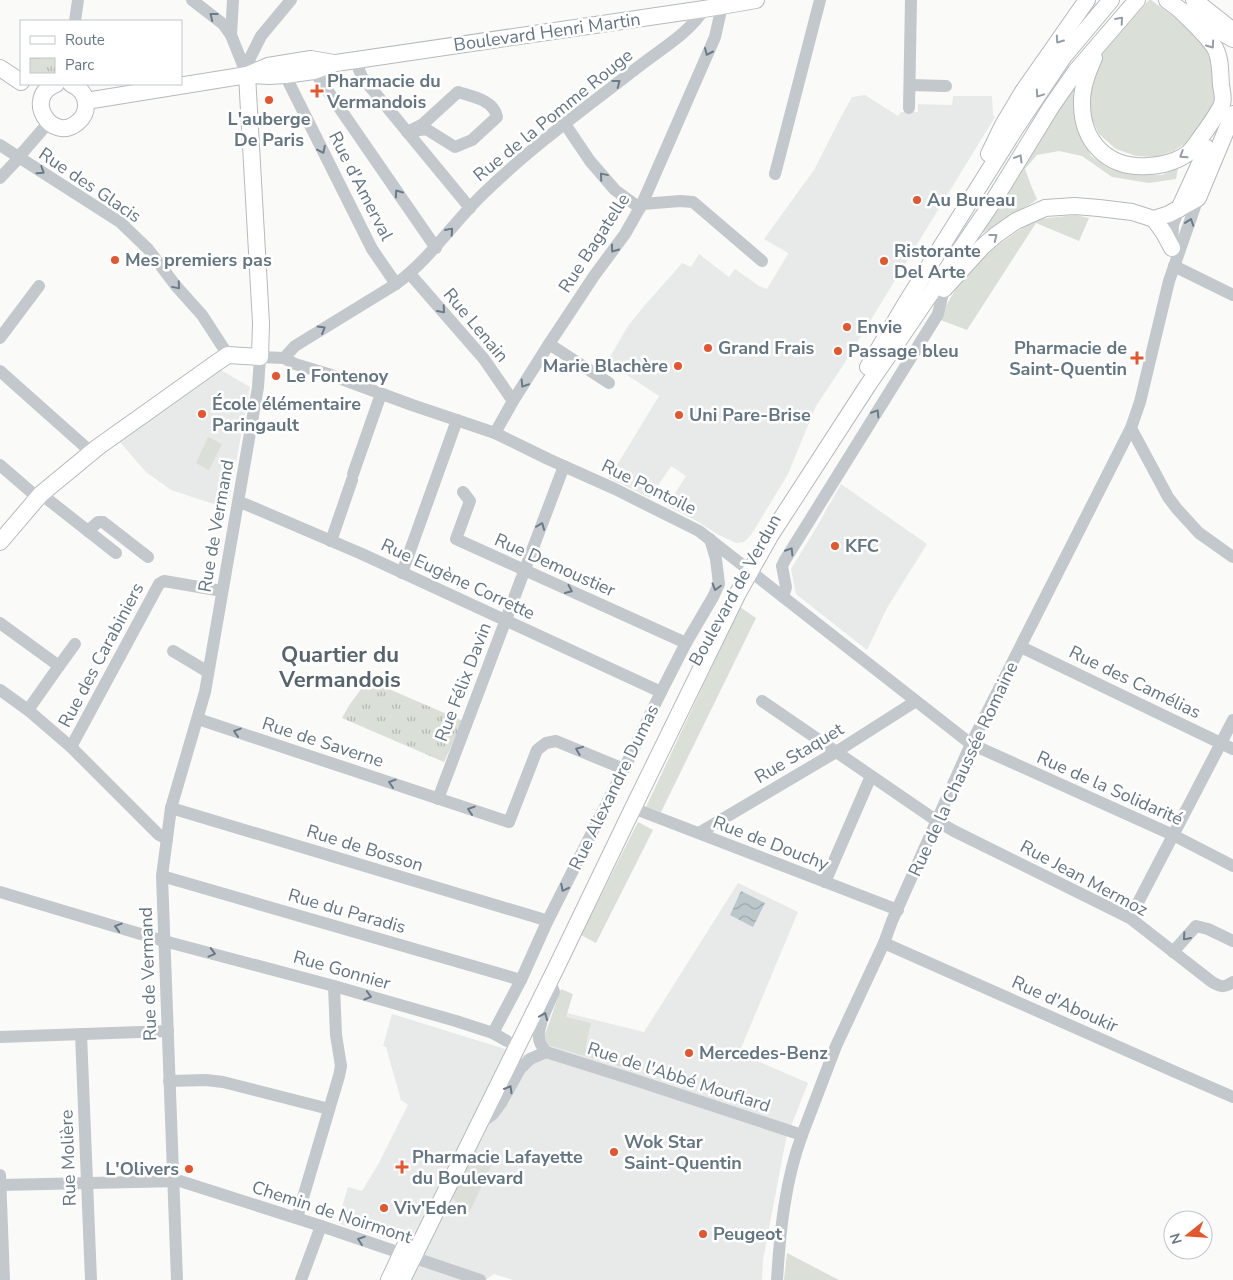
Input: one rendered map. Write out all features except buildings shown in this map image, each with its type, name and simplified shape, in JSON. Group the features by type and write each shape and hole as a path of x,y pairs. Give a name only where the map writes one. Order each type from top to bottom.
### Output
{"main road":[{"name":"Boulevard Henri Martin","path":"247,74 268,76 314,71 336,63 756,0"},
{"path":"906,303 933,241 989,153 1022,93 1087,0"},
{"path":"906,303 1011,135 1064,56 1111,0"},
{"path":"747,569 868,385 994,200 1047,113 1076,71 1138,0"},
{"path":"1102,40 1089,69 1082,100 1082,114 1094,146 1103,154 1128,166 1154,166 1177,160 1188,153 1209,126 1228,109 1220,62 1215,48 1200,30 1173,4"},
{"path":"1173,4 1233,39"},
{"path":"1199,4 1233,30"},
{"name":"Boulevard Henri Martin","path":"182,85 247,74 268,66 311,59 336,63"},
{"path":"0,68 20,81"},
{"name":"Rue de la Chaussée Romaine","path":"1198,198 1228,109 1229,78 1233,70"},
{"path":"0,542 39,495 92,452 216,363 228,355 260,357 260,323 247,74"},
{"path":"26,85 43,96"},
{"path":"54,85 47,90 43,96 41,101 42,113 49,122 62,128 75,125 85,115 86,101 84,94 73,85"},
{"name":"Boulevard Henri Martin","path":"86,101 181,85"},
{"name":"Rue de la Chaussée Romaine","path":"1179,208 1218,123 1228,109"},
{"path":"1154,219 1169,214 1198,198"},
{"path":"901,337 982,247 1016,221 1045,208 1075,206 1132,212 1154,219 1164,232 1172,248"},
{"name":"Boulevard de Verdun","path":"629,806 731,590 747,569 906,303"},
{"path":"402,1280 407,1256 478,1125 550,979 629,806"},
{"name":"Rue Alexandre Dumas","path":"389,1280 407,1256 507,1041 629,806"}],"street":[{"path":"75,20 78,0"},
{"path":"192,0 223,24 231,35 247,74"},
{"path":"231,35 233,0"},
{"path":"247,74 250,58 261,36 291,0"},
{"path":"775,174 820,0"},
{"path":"910,108 911,0"},
{"name":"Rue Bagatelle","path":"496,433 513,401 549,344 594,276 625,234 641,206 731,3"},
{"name":"Rue de la Pomme Rouge","path":"284,358 295,346 410,274 436,248 482,195 512,167 682,35 698,19 704,9"},
{"path":"356,60 362,77 470,208"},
{"path":"314,71 436,248"},
{"name":"Rue d'Amerval","path":"285,75 372,249 396,284"},
{"path":"910,85 946,86"},
{"path":"458,92 488,103 496,111 497,117 472,140 456,147 426,129 407,132 423,124 458,92"},
{"path":"0,178 49,122"},
{"path":"565,124 590,161 615,190 641,206 680,201 693,202 762,261"},
{"name":"Rue des Glacis","path":"0,145 120,222 148,249 176,286 202,315 228,355"},
{"name":"Rue de la Chaussée Romaine","path":"777,1280 778,1253 785,1202 796,1149 836,1046 884,943 971,744 1131,428 1140,402 1174,266 1198,198"},
{"name":"Rue de la Chaussée Romaine","path":"1174,266 1172,248 1173,226 1179,208"},
{"path":"1174,266 1233,295"},
{"name":"Rue Lenain","path":"410,274 484,360 513,401"},
{"path":"0,338 39,286"},
{"name":"Boulevard de Verdun","path":"783,596 786,588 782,566 784,560 938,314 944,288"},
{"path":"549,344 609,383"},
{"name":"Rue Pontoile","path":"260,357 284,358 295,364 496,433 699,531 971,744"},
{"name":"Rue de Vermand","path":"177,1280 162,876 171,808 198,719 208,672 258,386 260,357"},
{"path":"3,379 92,452"},
{"path":"331,541 381,394"},
{"path":"402,573 457,420"},
{"path":"1131,428 1176,509 1200,533 1233,557"},
{"path":"0,465 116,553"},
{"name":"Rue Félix Davin","path":"438,799 564,466"},
{"name":"Rue Demoustier","path":"464,492 470,501 456,539 686,643"},
{"name":"Rue Eugène Corrette","path":"238,504 245,504 331,541 661,692"},
{"path":"88,531 98,522 103,522 148,557"},
{"name":"Rue Alexandre Dumas","path":"493,1033 521,980 547,922 661,692 719,584 716,559 710,539"},
{"name":"Rue des Carabiniers","path":"71,747 159,584 164,581 222,591"},
{"path":"0,623 58,666"},
{"path":"28,710 75,644"},
{"name":"Rue des Camélias","path":"1021,647 1233,749"},
{"path":"172,651 208,672"},
{"path":"0,690 28,710 71,747 159,835 167,839"},
{"name":"Rue Jean Mermoz","path":"762,701 937,821 1130,918 1212,982 1220,986 1227,986 1233,982"},
{"name":"Rue Staquet","path":"699,833 836,752 916,701"},
{"name":"Rue de Saverne","path":"198,719 509,822 537,750 546,743 556,741 624,769"},
{"path":"1130,918 1233,720"},
{"name":"Rue de la Solidarité","path":"971,744 1173,835 1233,866"},
{"path":"825,882 872,776"},
{"name":"Rue de Douchy","path":"629,806 898,910"},
{"name":"Rue de Bosson","path":"171,808 547,922"},
{"name":"Rue du Paradis","path":"162,876 521,980"},
{"path":"0,883 5,893"},
{"name":"Rue Gonnier","path":"5,893 164,940 334,986 493,1033 507,1041"},
{"path":"1173,952 1196,926 1208,929 1233,942"},
{"name":"Rue d'Aboukir","path":"884,943 1233,1097"},
{"path":"478,1125 493,1114 520,1069 530,1059 546,1052 538,1036 554,992 550,979"},
{"path":"297,1218 341,1066 336,1035 334,986"},
{"path":"0,1036 168,1031"},
{"name":"Rue Molière","path":"81,1034 91,1280"},
{"name":"Rue de l'Abbé Mouflard","path":"546,1052 802,1135"},
{"path":"169,1081 206,1080 222,1082 329,1110"},
{"path":"0,1175 4,1280"},
{"name":"Chemin de Noirmont","path":"0,1185 180,1181 297,1218 480,1280"},
{"path":"301,1280 321,1226"}],"shaded area":[{"path":"865,95 898,116 901,112 918,112 918,104 952,105 953,96 992,96 993,115 995,117 842,367 816,406 788,474 751,535 744,542 736,543 667,506 686,476 671,466 650,498 609,478 659,396 607,362 628,326 645,305 682,263 691,267 699,254 729,277 735,269 759,286 767,289 788,253 764,239 814,170 852,97"},
{"name":"École élémentaire Paringault","path":"221,370 250,387 228,506 226,508 171,490 146,472 119,441"},
{"path":"841,484 927,544 887,608 867,650 796,594 791,569"},
{"path":"738,883 798,912 739,1053 808,1083 786,1139 763,1260 762,1280 513,1280 494,1274 485,1280 410,1280 423,1250 337,1223 348,1187 362,1191 379,1163 408,1105 401,1100 386,1047 383,1046 392,1014 541,1060 567,1013 644,1032"}],"green space":[{"path":"1149,0 1180,21 1195,34 1206,49 1215,74 1216,89 1212,109 1192,140 1173,151 1156,157 1136,156 1116,149 1099,134 1091,118 1089,101 1096,64 1103,53"},
{"path":"1078,82 1078,130 1091,156 1110,169 1126,173 1162,175 1178,168 1176,179 1149,183 1112,177 1082,156 1059,151 1037,155 1025,169 1037,199 983,233 979,232 1072,87"},
{"path":"1076,215 1089,218 1079,241 1036,223 967,330 938,319 966,272 1001,243 1039,219"},
{"path":"208,437 222,444 209,470 196,463"},
{"path":"740,607 756,618 661,812 646,807"},
{"path":"368,680 463,721 444,762 342,718"},
{"path":"638,822 653,830 596,943 581,935"},
{"path":"561,989 573,994 566,1017 591,1023 585,1049 626,1061 628,1054 641,1061 632,1070 548,1045 544,1037"},
{"path":"476,1151 494,1160 468,1215 452,1197"},
{"path":"787,1253 839,1280 784,1280"}],"water":[{"path":"741,891 765,903 753,927 730,915"}],"place":[{"name":"Pharmacie du Vermandois","path":"317,91"},
{"name":"L'auberge De Paris","path":"269,100"},
{"name":"Au Bureau","path":"917,200"},
{"name":"Mes premiers pas","path":"115,260"},
{"name":"Ristorante Del Arte","path":"884,261"},
{"name":"Envie","path":"847,327"},
{"name":"Grand Frais","path":"708,348"},
{"name":"Passage bleu","path":"838,351"},
{"name":"Pharmacie de Saint-Quentin","path":"1137,358"},
{"name":"Marie Blachère","path":"678,366"},
{"name":"Le Fontenoy","path":"276,376"},
{"name":"École élémentaire Paringault","path":"202,414"},
{"name":"Uni Pare-Brise","path":"679,415"},
{"name":"KFC","path":"835,546"},
{"name":"Mercedes-Benz","path":"689,1053"},
{"name":"Wok Star Saint-Quentin","path":"614,1152"},
{"name":"Pharmacie Lafayette du Boulevard","path":"402,1167"},
{"name":"L'Olivers","path":"189,1169"},
{"name":"Viv'Eden","path":"384,1208"},
{"name":"Peugeot","path":"703,1234"}],"district":[{"name":"Quartier du Vermandois","path":"340,666"}]}
